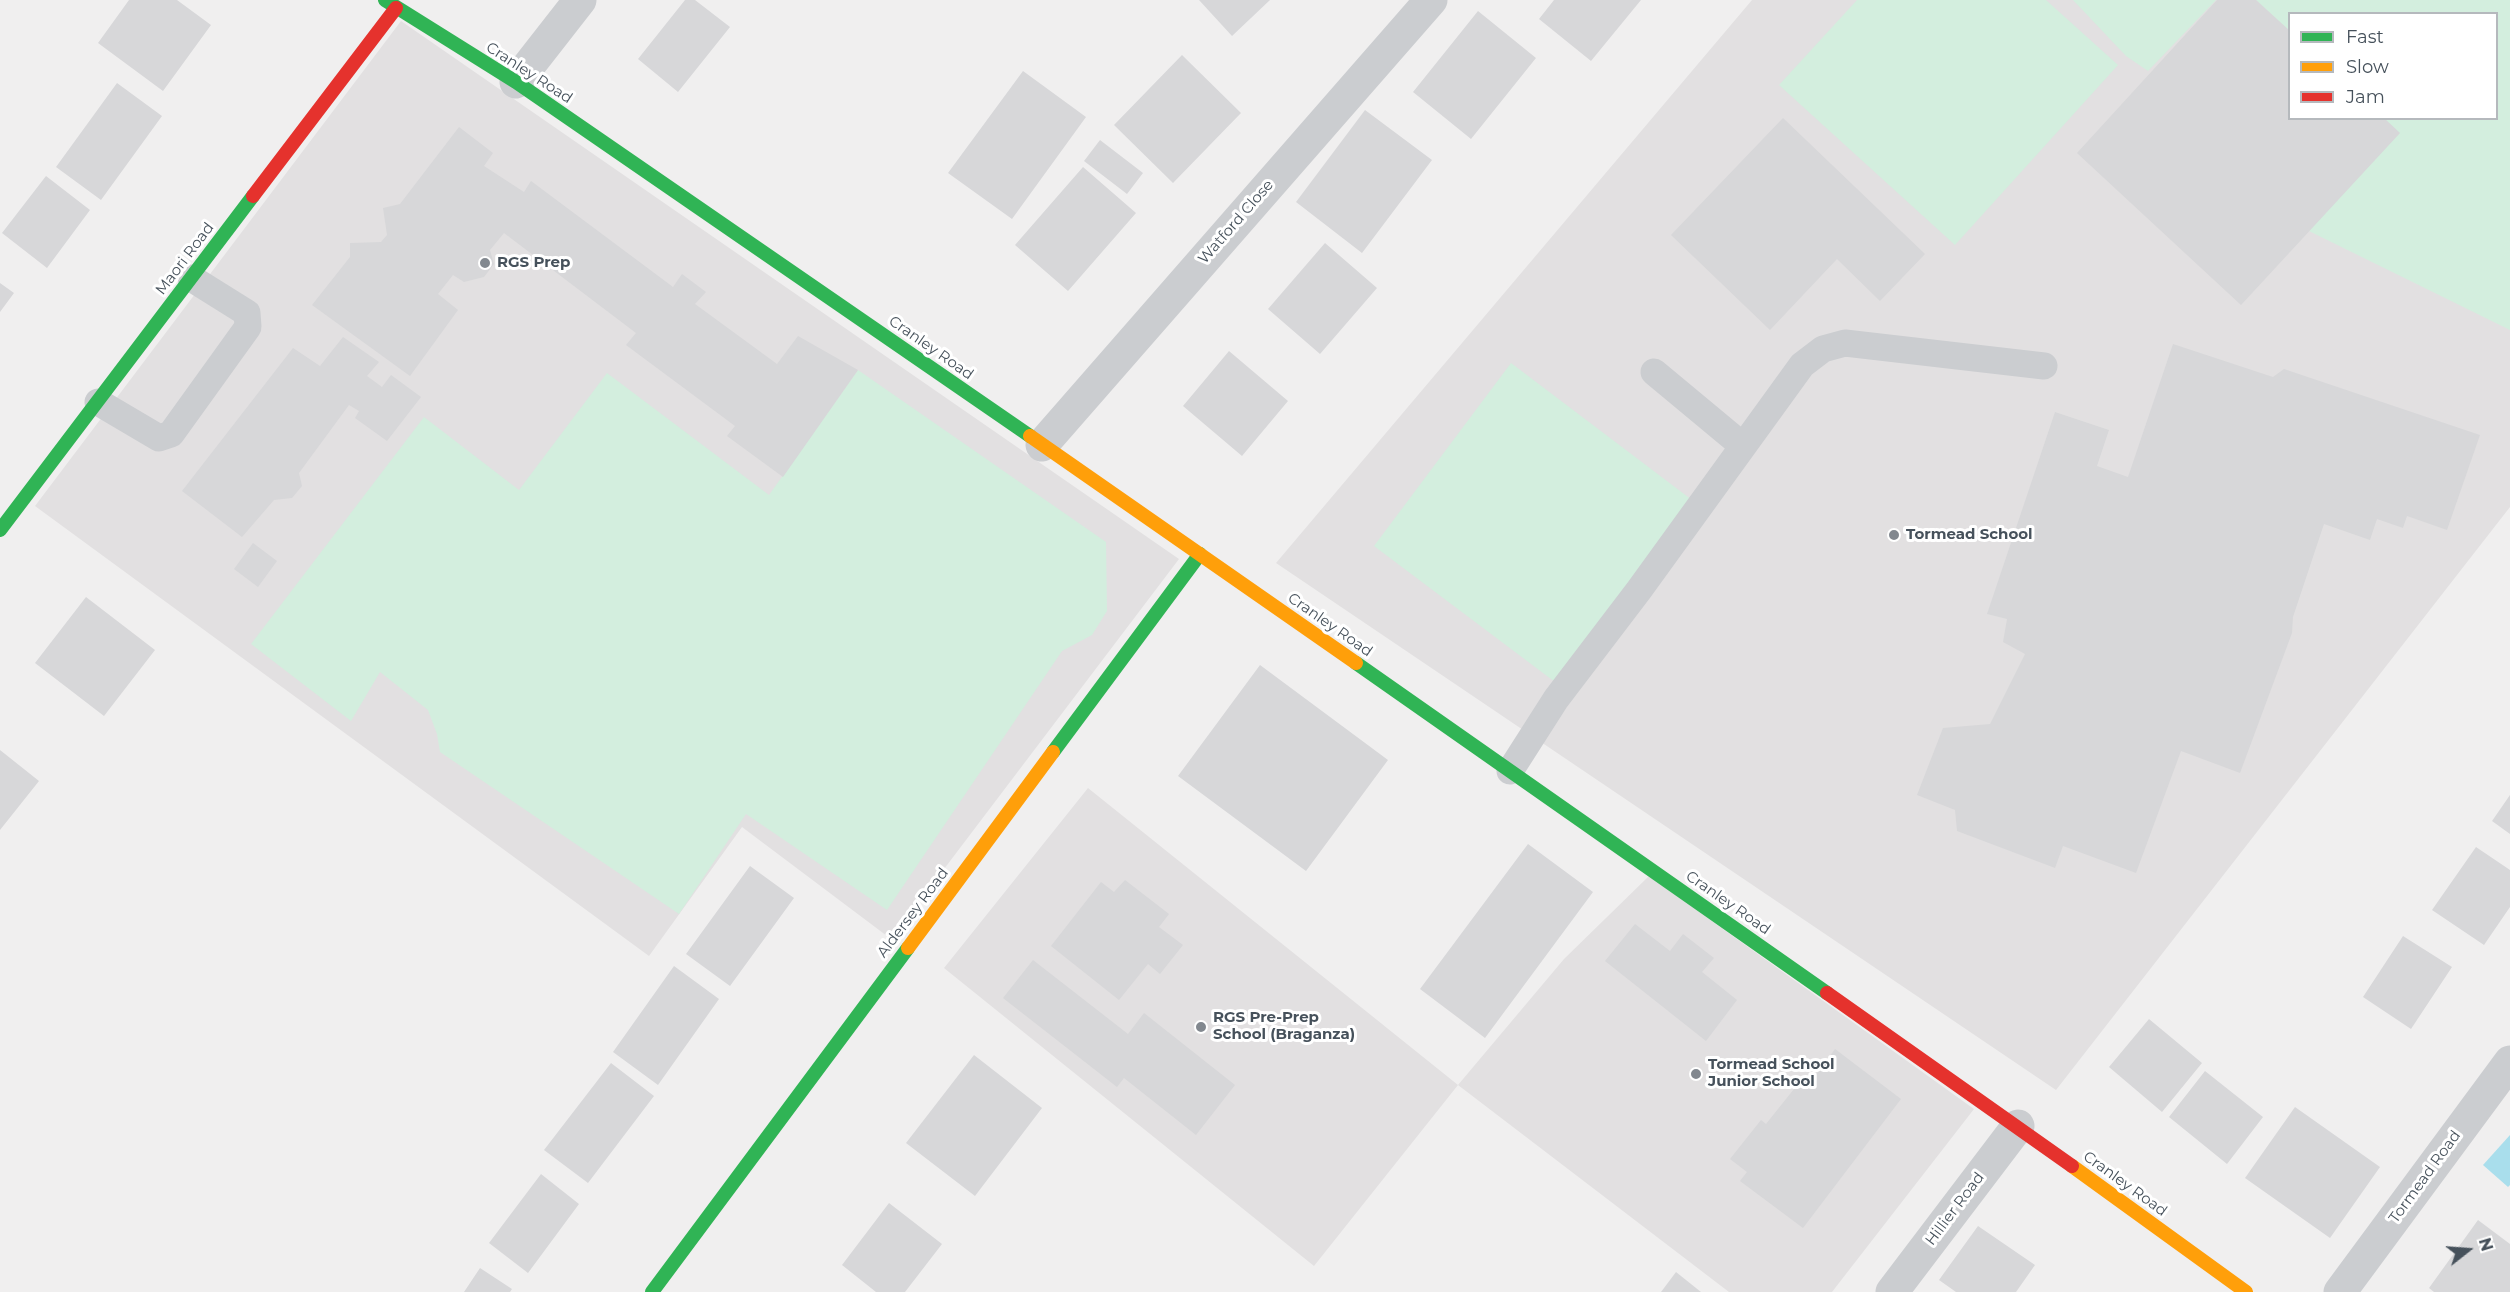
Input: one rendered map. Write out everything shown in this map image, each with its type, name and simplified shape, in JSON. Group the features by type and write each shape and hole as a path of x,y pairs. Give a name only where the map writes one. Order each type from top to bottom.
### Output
{"street":[{"path":"516,82 580,0"},
{"name":"Watford Close","path":"1042,445 1431,0"},
{"name":"Cranley Road","path":"391,4 516,82 1200,554 2018,1126 2246,1292"},
{"name":"Maori Road","path":"0,530 191,278 391,4"},
{"name":"Aldersey Road","path":"652,1292 1200,554"},
{"name":"Tormead Road","path":"2340,1292 2510,1062"},
{"name":"Hillier Road","path":"1892,1292 2018,1126"}],"lane":[{"path":"98,402 159,438 171,434 248,327 247,313 191,278"},
{"path":"1510,771 1556,699 1802,365 1823,349 1845,343 2044,366"},
{"path":"1654,372 1743,446"}],"shaded area":[{"name":"Tormead School","path":"1752,0 2510,0 2510,507 2056,1090 1276,563"},
{"name":"RGS Prep","path":"401,21 1179,559 891,939 742,827 649,956 35,506"},
{"name":"RGS Pre-Prep School (Braganza)","path":"1088,788 1458,1085 1314,1266 944,968"},
{"name":"Tormead School Junior School","path":"1649,876 1974,1109 1832,1292 1729,1292 1458,1085 1564,959"}],"green space":[{"path":"1857,0 2046,0 2118,65 1955,245 1779,85"},
{"path":"2073,0 2216,0 2148,71 2126,56"},
{"path":"2256,0 2510,0 2510,330 2309,231 2383,120 2498,120 2498,12 2288,12 2288,30"},
{"path":"1511,363 1692,500 1555,682 1374,546"},
{"path":"858,370 1106,542 1107,611 1092,635 1062,651 887,910 746,814 679,914 440,752 437,734 428,710 380,672 351,721 251,644 424,417 519,490 607,373 769,495"}],"water":[{"path":"2510,1135 2510,1185 2508,1187 2483,1165"}],"building":[{"path":"129,0 177,0 211,25 163,91 98,43"},
{"path":"685,0 695,0 730,27 678,92 638,59"},
{"path":"1199,0 1270,0 1232,36"},
{"path":"1554,0 1641,0 1591,61 1539,19"},
{"path":"2217,0 2256,0 2288,29 2288,120 2386,120 2400,133 2241,305 2077,153"},
{"path":"1478,11 1536,58 1471,139 1413,92"},
{"path":"1182,55 1241,113 1173,183 1114,125"},
{"path":"1023,71 1086,117 1012,219 948,173"},
{"path":"117,83 162,116 101,200 56,167"},
{"path":"1365,110 1432,160 1362,253 1296,202"},
{"path":"1783,118 1925,254 1880,301 1837,259 1770,330 1671,235"},
{"path":"459,127 493,153 484,166 524,192 531,181 673,287 682,274 706,292 695,304 777,364 798,336 858,370 783,477 727,436 735,426 626,345 636,333 504,233 490,250 494,264 484,277 464,282 453,275 438,294 458,310 410,376 312,305 350,257 350,243 381,242 387,235 383,208 400,204"},
{"path":"1100,140 1143,173 1127,194 1084,161"},
{"path":"1083,167 1136,213 1068,291 1015,245"},
{"path":"46,176 90,210 47,268 2,233"},
{"path":"1325,243 1377,288 1320,354 1268,309"},
{"path":"0,283 14,293 0,312"},
{"path":"343,337 379,362 367,376 382,387 391,375 421,397 387,441 355,418 359,411 349,405 299,473 302,486 292,498 274,500 242,537 182,491 293,348 320,366"},
{"name":"Tormead School","path":"2173,344 2273,377 2284,369 2480,435 2447,530 2407,516 2403,528 2377,519 2370,540 2324,524 2293,617 2292,633 2240,773 2181,751 2136,873 2063,846 2055,868 1957,831 1955,810 1917,795 1943,728 1990,724 2025,654 2003,642 2007,619 1987,614 2055,412 2109,430 2097,466 2128,477"},
{"path":"1229,351 1288,401 1242,456 1183,406"},
{"path":"253,543 277,561 258,587 234,569"},
{"path":"86,597 155,650 104,716 35,663"},
{"path":"1260,665 1388,760 1306,871 1178,776"},
{"path":"0,750 39,781 0,830"},
{"path":"2510,795 2510,834 2492,821"},
{"path":"1528,844 1593,892 1485,1038 1420,989"},
{"path":"2476,847 2510,870 2510,907 2484,945 2432,910"},
{"path":"750,866 794,898 730,986 686,954"},
{"path":"1125,880 1169,914 1159,927 1183,945 1160,974 1148,964 1119,1000 1051,946 1101,882 1114,892"},
{"path":"1635,924 1670,951 1683,934 1714,958 1702,972 1737,1000 1706,1041 1605,961"},
{"path":"2403,936 2452,967 2411,1029 2363,997"},
{"path":"1033,960 1128,1034 1144,1013 1235,1085 1196,1135 1124,1078 1117,1087 1003,998"},
{"path":"674,966 719,999 658,1085 613,1052"},
{"path":"2149,1019 2202,1063 2162,1112 2109,1067"},
{"path":"1835,1049 1901,1099 1803,1228 1740,1181 1747,1172 1730,1159 1761,1120 1766,1124 1798,1084 1805,1089"},
{"path":"974,1055 1042,1108 975,1196 906,1143"},
{"path":"611,1063 654,1096 588,1183 544,1150"},
{"path":"2205,1071 2263,1117 2227,1164 2169,1117"},
{"path":"2295,1107 2380,1167 2330,1238 2245,1178"},
{"path":"541,1174 579,1204 528,1273 489,1243"},
{"path":"889,1203 942,1244 905,1292 876,1292 842,1265"},
{"path":"2478,1220 2510,1244 2510,1292 2434,1292 2429,1288"},
{"path":"1978,1226 2035,1265 2016,1292 1956,1292 1939,1280"},
{"path":"480,1268 512,1289 510,1292 464,1292"},
{"path":"1676,1272 1701,1292 1661,1292"}],"traffic: fast":[{"path":"385,0 516,82 1030,436"},
{"path":"0,530 253,196"},
{"path":"1053,752 1200,554"},
{"path":"1356,663 1827,993"},
{"path":"652,1292 908,948"}],"traffic: slow":[{"path":"1030,436 1356,663"},
{"path":"908,948 1053,752"},
{"path":"2072,1166 2246,1292"}],"traffic: jam":[{"path":"253,196 396,8"},
{"path":"1827,993 2072,1166"}],"place":[{"name":"RGS Prep","path":"485,263"},
{"name":"Tormead School","path":"1894,535"},
{"name":"RGS Pre-Prep School (Braganza)","path":"1201,1027"},
{"name":"Tormead School Junior School","path":"1696,1074"}]}
